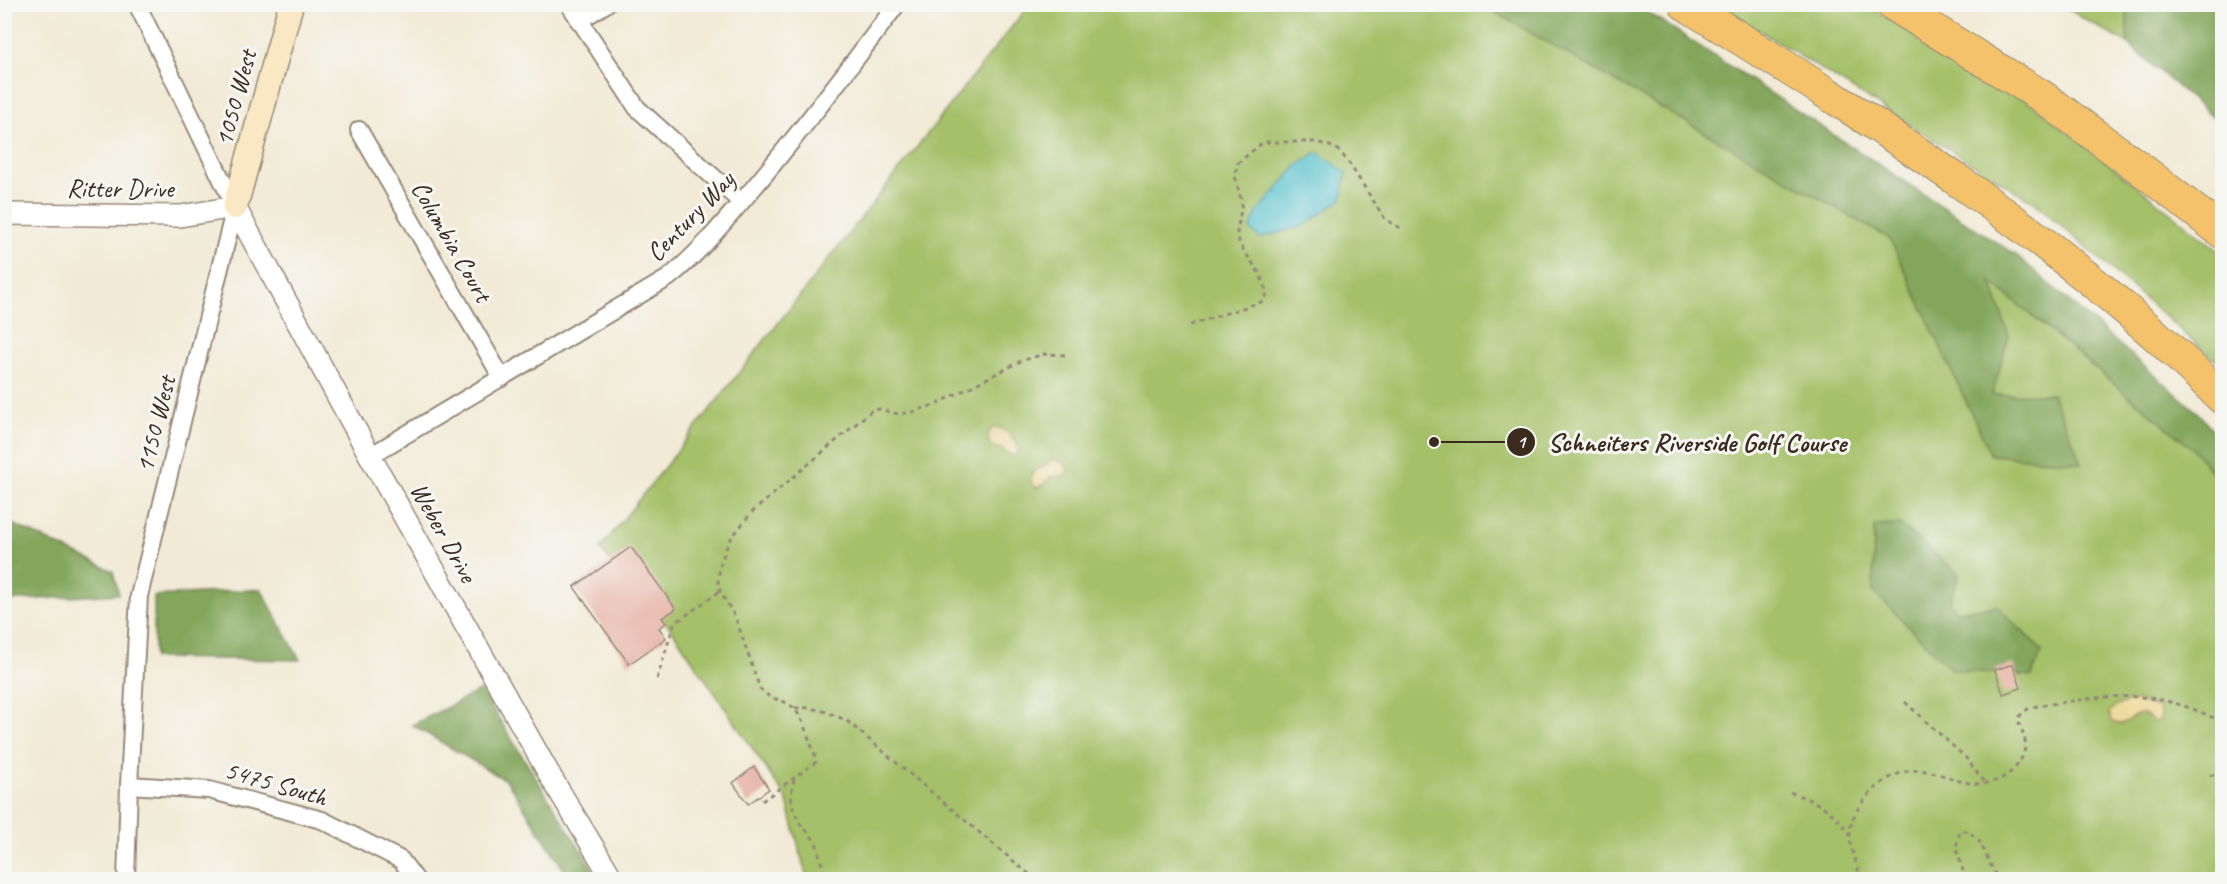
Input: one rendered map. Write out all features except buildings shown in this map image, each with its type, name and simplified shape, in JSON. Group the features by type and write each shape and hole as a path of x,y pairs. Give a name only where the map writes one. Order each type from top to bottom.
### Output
{"highway":[{"path":"1685,4 1854,110 2026,230 2121,304 2223,398"},
{"path":"1892,4 2043,97 2223,232"}],"main road":[{"name":"1050 West","path":"235,207 291,4"}],"street":[{"path":"137,4 235,207"},
{"path":"569,4 637,108 741,202"},
{"path":"579,21 606,4"},
{"name":"Century Way","path":"370,456 668,278 685,264 813,117 897,4"},
{"name":"Columbia Court","path":"359,130 502,378"},
{"name":"Ritter Drive","path":"4,214 180,216 235,207"},
{"name":"Weber Drive","path":"235,207 370,456 552,779 613,879"},
{"name":"1150 West","path":"126,879 139,596 235,207"},
{"name":"5475 South","path":"129,785 208,790 322,820 401,860 416,879"}],"path":[{"path":"1190,325 1264,301 1267,293 1260,274 1240,245 1237,233 1242,203 1234,176 1238,163 1263,142 1317,142 1336,148 1347,160 1385,219 1402,229"},
{"path":"762,801 816,762 795,708 781,700 771,698 760,689 736,619 720,591 718,581 720,565 729,541 751,513 871,411 879,409 898,414 912,412 937,404 1021,361 1044,354 1068,355"},
{"path":"657,679 674,624 720,591"},
{"path":"1850,834 1855,814 1868,795 1894,774 1910,770 1924,770 1974,784 2001,779 2012,771 2025,751 2025,740 2018,721 2021,713 2031,707 2112,695 2141,695 2187,706 2223,722"},
{"path":"1905,702 1966,758 1985,783"},
{"path":"795,708 804,707 832,713 847,721 1036,879"},
{"path":"2210,776 2223,771"},
{"path":"794,778 791,795 793,808 799,822 816,842 826,879"},
{"path":"1790,792 1817,803 1834,814 1850,834 1861,879"},
{"path":"1966,879 1956,848 1960,831 1968,831 1979,841 1998,879"}],"green space":[{"path":"1029,5 1565,5 1990,281 2193,449 2222,485 2222,879 807,879 786,798 672,630 600,549"},
{"path":"1486,5 1637,5 2016,255 2196,411 2222,440 2222,485 2193,449 1991,282 2009,336 1992,395 2052,394 2082,463 1991,455 1890,239 1494,12"},
{"path":"1718,5 1866,5 2030,102 2222,253 2222,366 2034,202"},
{"path":"2060,5 2126,5 2128,44"},
{"path":"2126,5 2222,5 2222,125 2128,44"},
{"path":"4,520 113,571 119,594 5,601"},
{"path":"1900,525 1959,574 1949,604 1958,611 1997,606 2042,651 2032,676 1952,670 1873,591 1874,526"},
{"path":"261,589 300,660 154,658 154,596"},
{"path":"481,690 599,879 570,879 507,781 412,725"}],"sand":[{"path":"995,427 1013,438 1019,449 1016,455 992,447 988,436"},
{"path":"1054,459 1066,464 1066,475 1050,477 1043,485 1036,488 1031,482 1032,473"},
{"path":"2130,701 2139,701 2158,708 2161,716 2159,721 2155,722 2139,714 2126,722 2117,724 2112,722 2109,712 2116,706"}],"water":[{"path":"1317,152 1346,172 1342,199 1303,226 1260,238 1250,230 1256,214 1297,166"}],"place":[{"name":"Schneiters Riverside Golf Course","path":"1434,442"}]}
